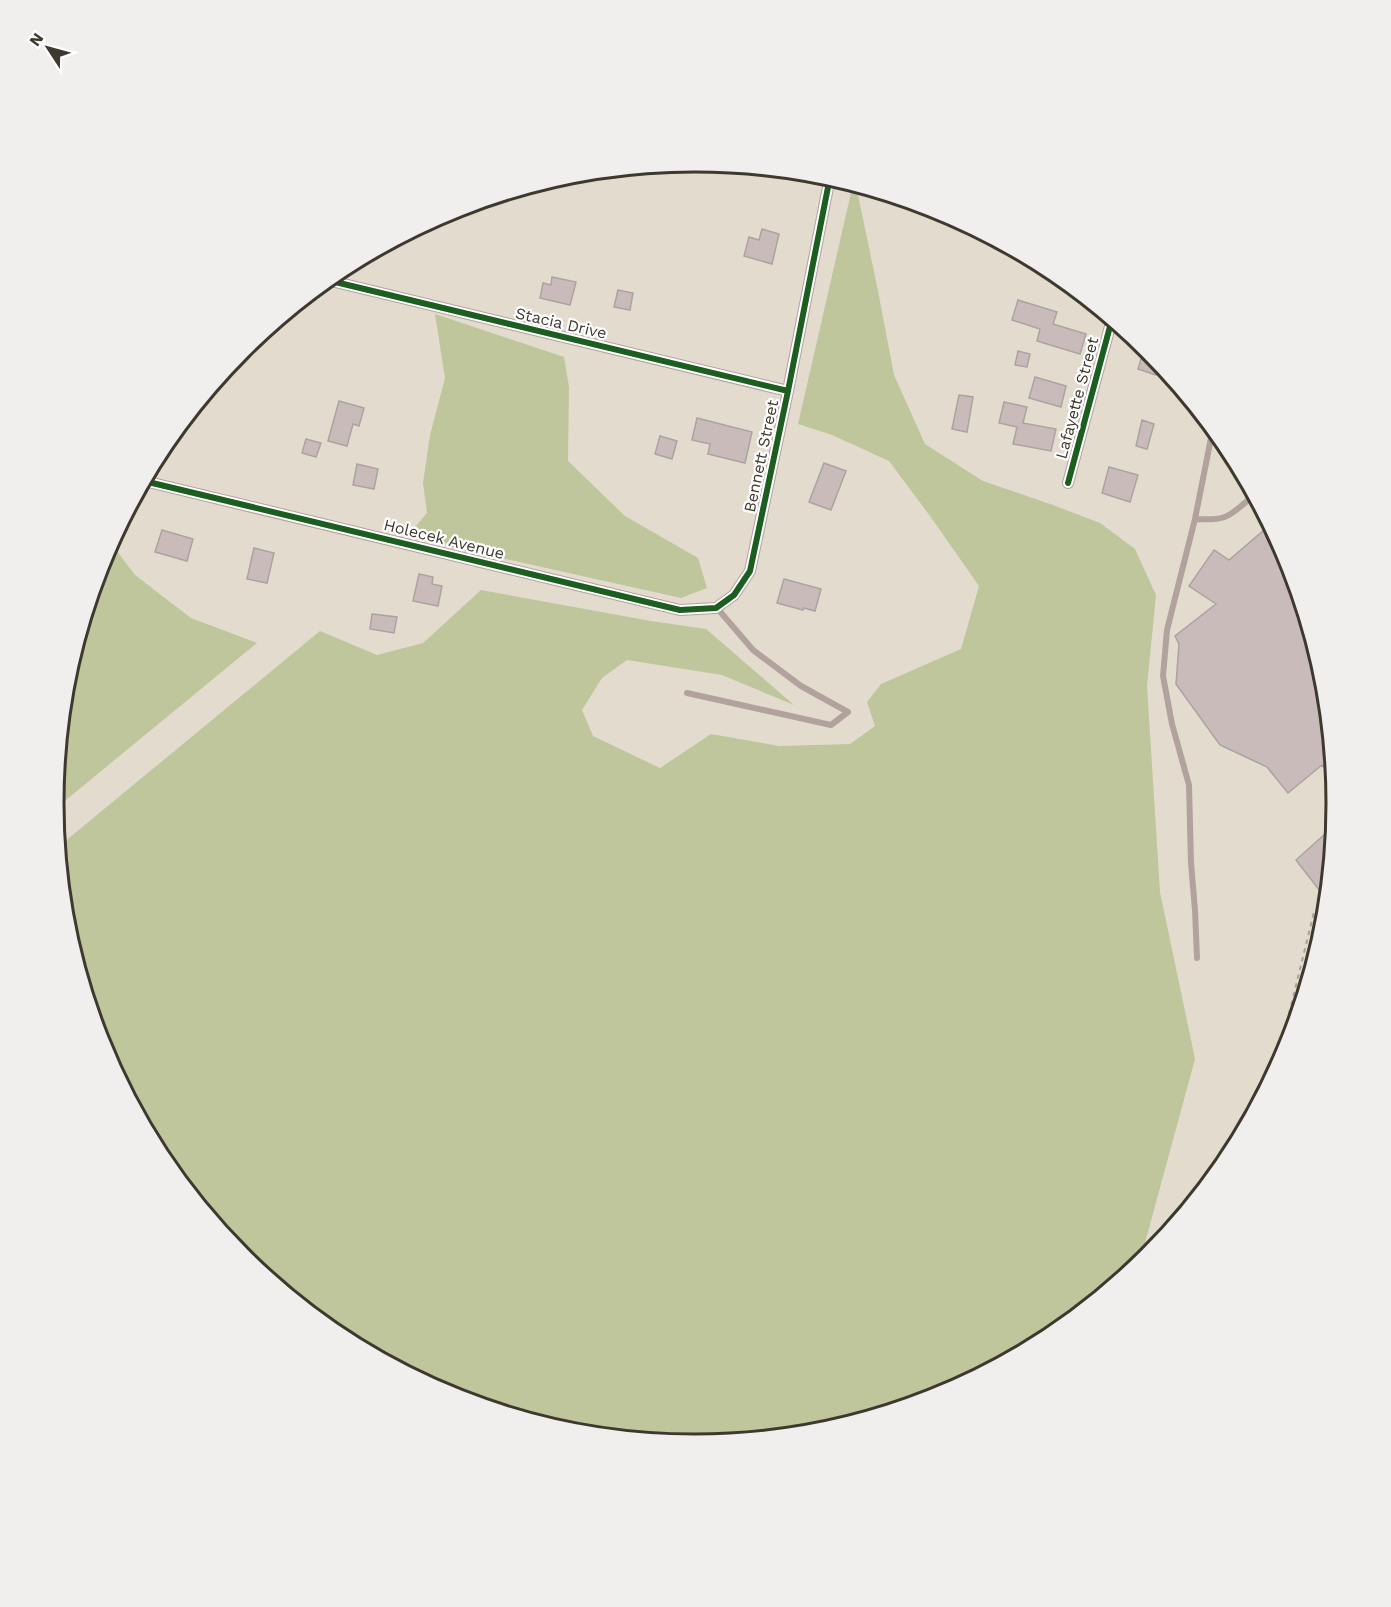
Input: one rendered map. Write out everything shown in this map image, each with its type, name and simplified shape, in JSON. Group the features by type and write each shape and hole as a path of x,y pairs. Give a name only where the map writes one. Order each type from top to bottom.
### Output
{"street":[{"name":"Bennett Street","path":"716,608 734,595 750,571 828,187"},
{"name":"Stacia Drive","path":"339,283 788,391"},
{"name":"Lafayette Street","path":"1068,483 1110,327"},
{"name":"Holecek Avenue","path":"152,483 680,610 716,608"}],"lane":[{"path":"1197,958 1189,785 1172,724 1163,676 1167,630 1195,519 1211,440"},
{"path":"1195,519 1217,520 1228,517 1248,500"},
{"path":"687,693 831,725 848,712 801,686 753,650 716,608"}],"path":[{"path":"1288,1020 1314,912"}],"green space":[{"path":"851,192 858,194 894,375 925,444 983,481 1100,523 1135,549 1156,595 1147,686 1160,892 1195,1059 1144,1248 1080,1304 1011,1350 975,1369 898,1401 859,1413 778,1429 737,1433 654,1433 613,1429 532,1413 454,1386 380,1350 311,1304 279,1278 221,1220 195,1188 149,1119 113,1045 86,967 70,886 66,841 320,631 377,655 423,643 481,590 706,629 794,705 722,675 627,660 602,678 582,710 593,736 660,768 711,734 779,746 850,744 875,726 867,702 881,684 961,649 979,586 889,461 832,435 798,424"},
{"path":"435,314 564,357 569,387 568,461 625,516 698,558 707,588 681,598 434,543 416,526 427,513 423,483 430,435 445,378"},
{"path":"118,552 135,575 191,618 257,643 64,802 70,721 77,680 98,601"}],"building":[{"path":"762,229 779,234 772,264 744,256 749,237 759,240"},
{"path":"552,277 576,282 570,305 540,298 543,283 551,285"},
{"path":"618,290 633,293 630,310 614,307"},
{"path":"1018,300 1057,312 1053,324 1086,334 1080,354 1037,341 1040,329 1012,320"},
{"path":"1018,351 1030,354 1027,367 1015,365"},
{"path":"1142,357 1157,373 1156,375 1138,369"},
{"path":"1035,377 1066,386 1061,407 1029,398"},
{"path":"959,395 973,397 967,432 952,429"},
{"path":"339,401 364,408 359,426 353,424 347,446 328,441"},
{"path":"1004,402 1027,407 1023,423 1056,429 1051,451 1013,444 1017,427 999,423"},
{"path":"697,418 752,432 745,463 708,454 710,444 692,440"},
{"path":"1142,420 1154,424 1147,449 1136,446"},
{"path":"660,436 677,441 672,459 655,454"},
{"path":"306,439 321,443 316,457 302,453"},
{"path":"824,463 846,471 831,510 809,502"},
{"path":"357,464 378,469 374,489 353,485"},
{"path":"1109,467 1138,475 1130,502 1102,493"},
{"path":"162,530 193,539 187,561 155,552"},
{"path":"1264,530 1293,601 1305,640 1321,721 1325,769 1322,765 1288,793 1267,767 1220,745 1176,684 1179,644 1175,636 1216,604 1189,586 1214,550 1229,560"},
{"path":"254,548 274,553 267,583 247,579"},
{"path":"419,574 433,577 432,584 442,586 438,606 413,601"},
{"path":"784,579 821,589 815,611 777,603"},
{"path":"372,614 397,617 394,633 370,629"},
{"path":"1325,834 1320,891 1296,860"}],"cycle path":[{"path":"152,483 680,610 716,608 734,595 750,571 828,187"},
{"path":"339,283 788,391"},
{"path":"1068,483 1110,327"}]}
